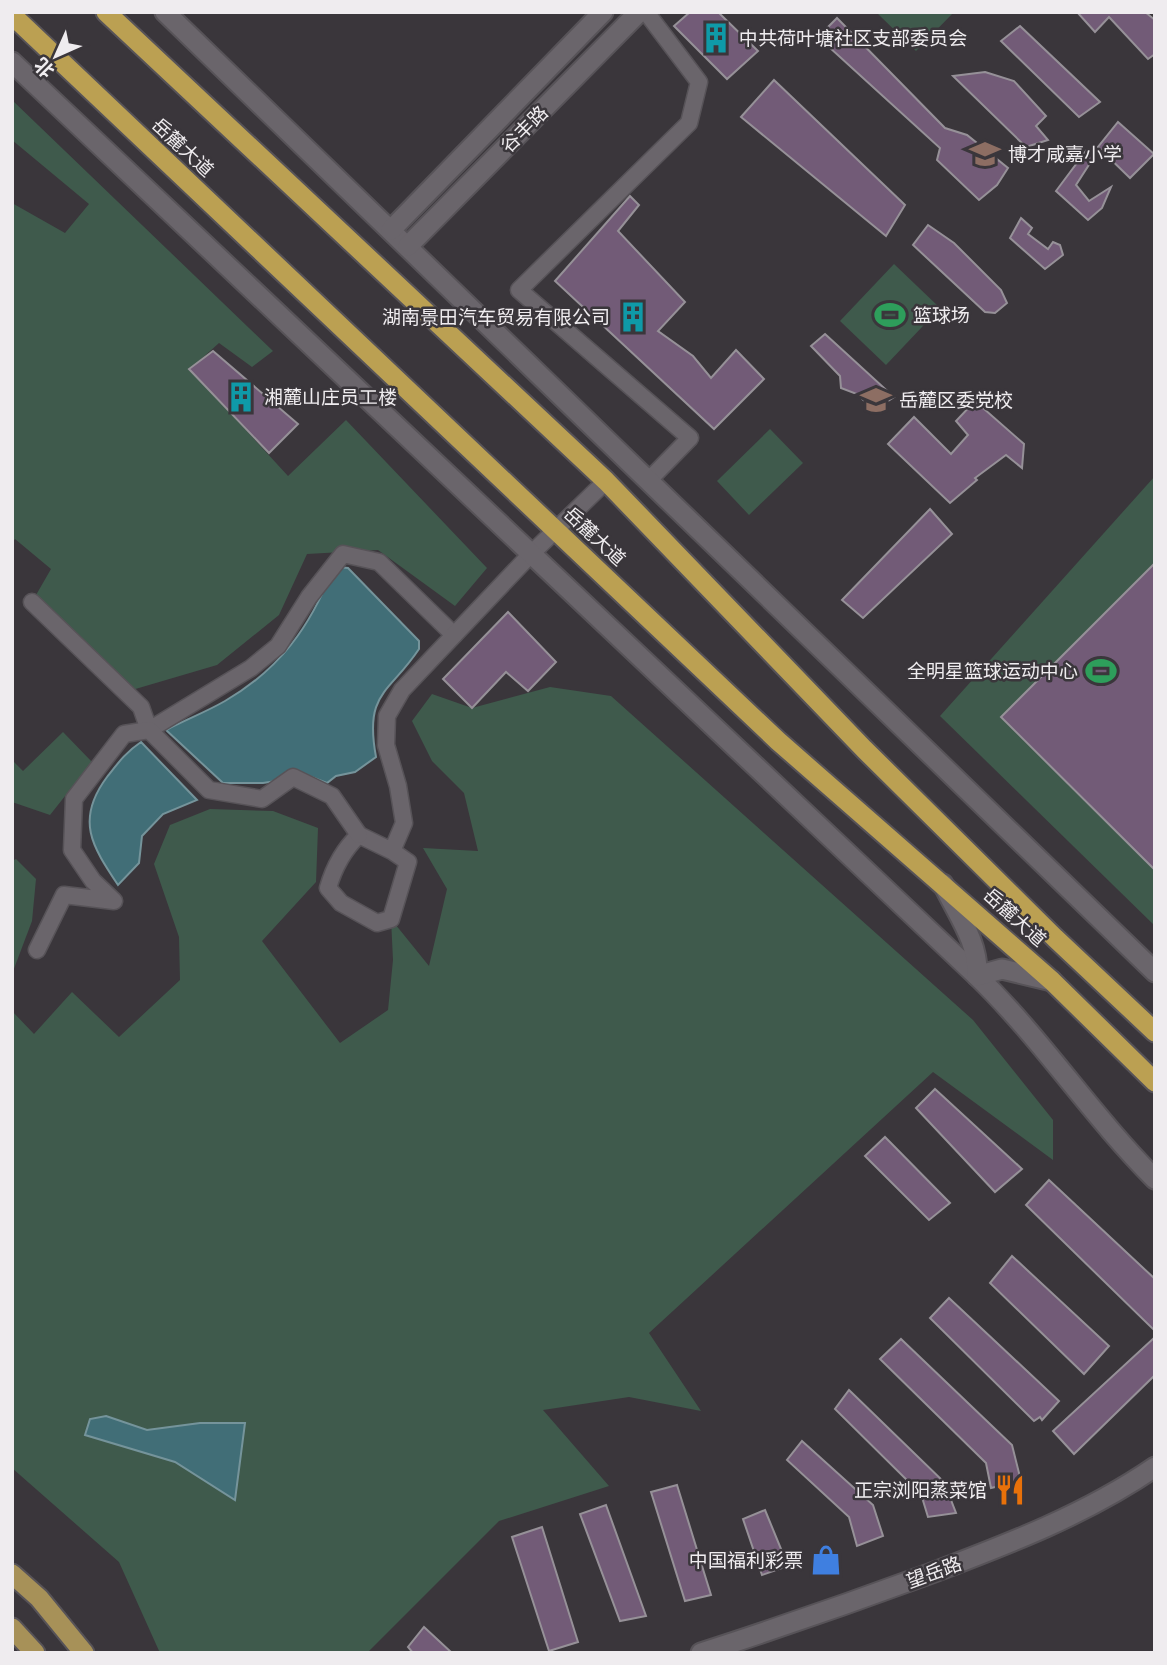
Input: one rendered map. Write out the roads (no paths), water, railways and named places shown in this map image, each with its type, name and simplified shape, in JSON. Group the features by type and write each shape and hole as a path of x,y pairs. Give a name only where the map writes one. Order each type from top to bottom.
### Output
{"highway":[{"name":"岳麓大道","path":"106,12 606,481 864,749 1055,938 1155,1032"},
{"name":"岳麓大道","path":"12,15 778,741 1052,981 1155,1082"}],"main road":[{"path":"12,1574 39,1598 84,1653"},
{"path":"12,1628 35,1653"}],"street":[{"path":"165,12 1155,972"},
{"name":"谷丰路","path":"391,230 603,12"},
{"name":"谷丰路","path":"408,246 639,12"},
{"path":"646,12 699,82 689,122 519,290 690,438 649,480"},
{"path":"12,62 977,975 1015,1013 1112,1137 1155,1179"},
{"path":"392,851 404,823 398,786 386,745 387,716 402,690 531,554 606,481"},
{"path":"37,950 64,895 114,901 93,881 72,850 74,799 124,734 149,730 251,668 278,646 309,597 343,554 379,562 454,635"},
{"path":"32,602 141,708 149,730 209,790 262,799 293,777 331,796 359,835 408,862 391,919 377,923 341,903 328,888 339,859 359,835"},
{"path":"942,883 964,929 975,943 977,975"},
{"path":"977,975 1002,969 1052,981"},
{"name":"望岳路","path":"701,1653 822,1613 1033,1535 1121,1489 1155,1467"}],"water":[{"path":"348,568 419,641 419,649 376,706 373,736 376,757 355,772 336,776 327,783 309,776 263,783 223,783 166,730 225,701 262,675 291,645 303,628 333,569"},
{"path":"141,742 197,800 163,814 142,836 139,863 118,885 95,845 90,820 92,807 97,792 107,777"},
{"path":"106,1416 147,1430 200,1423 245,1423 235,1500 175,1462 85,1435 90,1419"}],"place":[{"name":"中共荷叶塘社区支部委员会","path":"716,38"},
{"name":"博才咸嘉小学","path":"985,154"},
{"name":"篮球场","path":"890,315"},
{"name":"湖南景田汽车贸易有限公司","path":"633,317"},
{"name":"湘麓山庄员工楼","path":"241,397"},
{"name":"岳麓区委党校","path":"876,400"},
{"name":"全明星篮球运动中心","path":"1101,671"},
{"name":"正宗浏阳蒸菜馆","path":"1010,1490"},
{"name":"中国福利彩票","path":"826,1560"}]}
